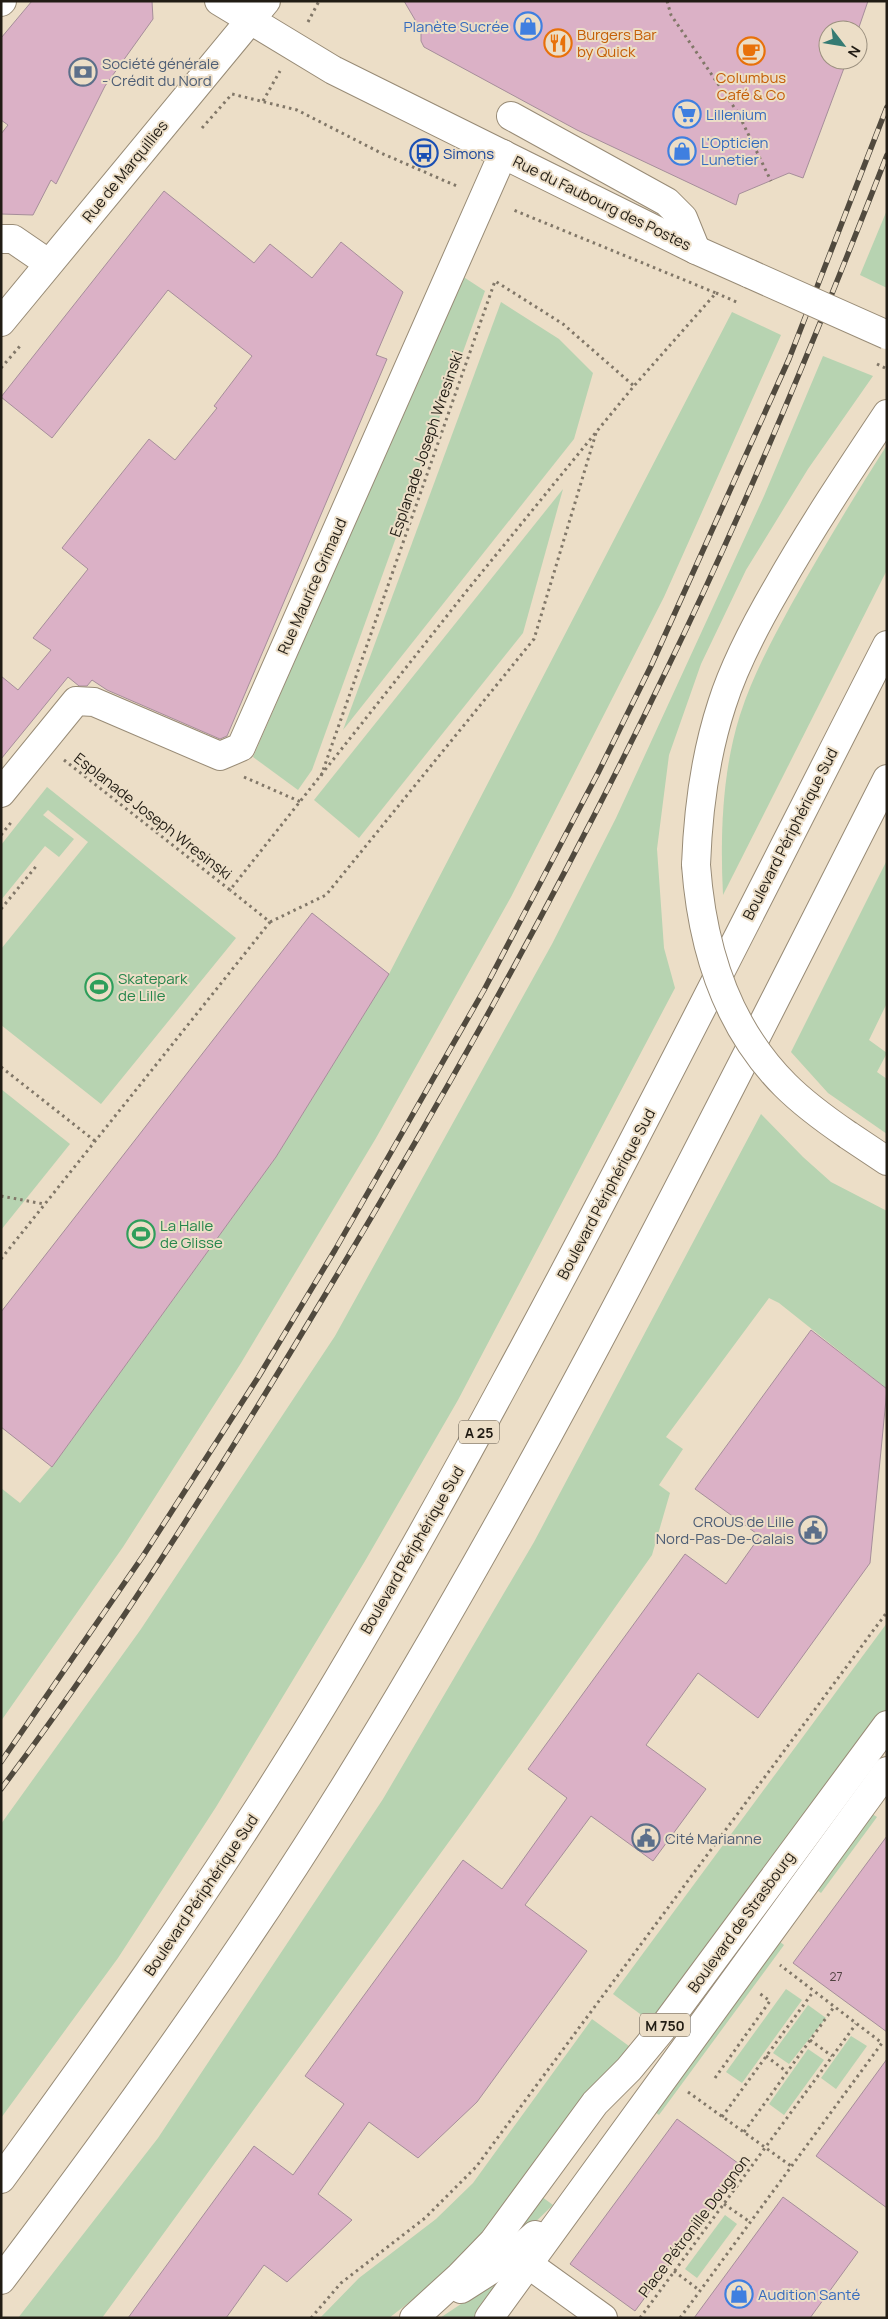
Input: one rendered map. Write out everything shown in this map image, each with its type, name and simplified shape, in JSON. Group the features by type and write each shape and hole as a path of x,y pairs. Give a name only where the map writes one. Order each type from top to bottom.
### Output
{"main road":[{"name":"Rue du Faubourg des Postes","path":"219,1 258,11 334,70 696,250 887,335"},
{"name":"Rue de Marquillies","path":"1,322 258,11"},
{"path":"511,116 667,202 683,218 696,250"},
{"name":"Rue Maurice Grimaud","path":"10,803 76,701 94,702 220,756 241,747 503,154"},
{"path":"1,239 13,240 48,263"},
{"path":"887,414 788,569 737,666 722,703 706,769 698,828 696,865 702,918 708,947 725,996 747,1038 786,1086 808,1106 887,1161"},
{"name":"Boulevard Périphérique Sud","path":"1,2179 126,2007 222,1865 291,1757 382,1604 546,1308 887,645"},
{"path":"1,2280 162,2063 218,1982 285,1881 398,1699 510,1503 640,1264 887,780"},
{"name":"Boulevard de Strasbourg","path":"419,2313 460,2276 493,2242 595,2102 628,2069 662,2029 887,1725"},
{"name":"Boulevard de Strasbourg","path":"489,2318 887,1771"},
{"path":"419,2313 504,2263 576,2198"},
{"path":"528,2264 603,2318"}],"path":[{"path":"667,1 671,15 738,113 771,181"},
{"name":"Esplanade Joseph Wresinski","path":"320,779 495,281 563,324 634,386"},
{"name":"Esplanade Joseph Wresinski","path":"230,890 597,430 716,293"},
{"name":"Esplanade Joseph Wresinski","path":"1,1259 270,922 326,896 534,639 597,430"},
{"path":"58,765 68,752"},
{"name":"Esplanade Joseph Wresinski","path":"63,759 270,922"},
{"path":"238,774 301,802"},
{"path":"1,835 10,803"},
{"path":"1,909 38,864"},
{"path":"1,1067 95,1141"},
{"path":"1,1196 45,1204"},
{"path":"311,2318 341,2283 431,2213 476,2167 887,1612"},
{"path":"680,2318 882,2043 786,1972"},
{"path":"714,2078 770,2001 757,1991"},
{"path":"722,2117 813,1992"},
{"path":"744,2132 834,2007"},
{"path":"766,2148 856,2024"},
{"path":"810,2040 832,2056"},
{"path":"766,2056 787,2072"},
{"name":"Place Pétronille Dougnon","path":"694,2097 791,2166"},
{"name":"Place Pétronille Dougnon","path":"640,2318 766,2148"},
{"path":"724,2204 750,2222"},
{"path":"674,2271 700,2290"}],"green space":[{"path":"887,210 887,288 860,275"},
{"path":"462,276 485,291 312,770 298,790 253,757"},
{"path":"501,302 559,339 593,373 574,439 343,730"},
{"path":"732,312 781,335 664,597 511,897 376,1138 241,1363 123,1547 1,1721 1,1488 20,1503 60,1456 276,1157 389,974"},
{"path":"823,356 873,376 808,469 746,570 701,664 669,755 657,849 664,948 675,988 458,1400 365,1561 216,1807 118,1958 1,2118 1,1824 141,1629 335,1336 552,944 616,818 764,496"},
{"path":"887,445 887,570 723,895 722,827 726,781 734,737 750,687 791,605"},
{"path":"563,489 523,633 359,838 314,800"},
{"name":"Skatepark de Lille","path":"47,787 236,938 101,1104 1,1025 1,949 88,842 48,810 43,815 74,839 59,857 45,846 1,900 1,845"},
{"path":"887,860 887,1003 869,1040 887,1053 877,1072 887,1079 887,1134 828,1093 791,1052"},
{"path":"1,1089 70,1144 1,1230"},
{"path":"761,1114 803,1157 831,1182 887,1211 887,1389 779,1303 769,1298 666,1437 683,1449 659,1485 670,1493 652,1555 467,1817 102,2318 18,2318 158,2138 383,1799 534,1542"},
{"path":"887,1623 887,1712 655,2025 613,1994"},
{"path":"869,1812 877,1817 821,1893 813,1887"},
{"path":"775,1938 784,1945 659,2115 650,2108"},
{"path":"786,1989 802,2000 742,2083 726,2072"},
{"path":"808,2005 826,2018 789,2064 773,2053"},
{"path":"592,2019 633,2049 498,2221 438,2280 389,2318 320,2318 359,2278 436,2219 473,2183"},
{"path":"851,2036 867,2046 836,2089 821,2078"},
{"path":"808,2049 824,2060 784,2115 769,2104"},
{"path":"538,2194 553,2205 505,2251"},
{"path":"725,2215 737,2224 697,2278 685,2269"},
{"path":"497,2280 499,2285 475,2318 440,2318"}],"building":[{"path":"32,1 152,1 153,19 105,86 56,184 51,180 33,215 1,214 1,134 8,125 1,120 1,38"},
{"name":"Lillenium","path":"404,1 868,1 861,20 818,20 818,70 843,70 803,178 789,173 739,194 736,205 577,130 424,47 421,41 421,30"},
{"path":"164,191 254,263 270,244 312,278 341,242 403,292 376,355 387,359 227,736 220,739 107,690 92,680 87,686 79,686 68,677 1,759 1,676 18,690 51,650 33,638 88,569 62,548 149,439 175,460 217,408 214,406 252,356 168,290 52,438 1,397"},
{"name":"La Halle de Glisse","path":"312,913 389,974 276,1157 52,1467 1,1427 1,1312"},
{"name":"Cité Marianne","path":"811,1330 887,1389 870,1563 758,1718 698,1673 646,1745 706,1789 653,1861 591,1816 525,1905 587,1951 477,2102 418,2158 369,2122 318,2194 352,2220 287,2282 264,2265 226,2318 128,2318 254,2146 293,2175 344,2104 305,2076 463,1860 502,1889 567,1798 528,1769 685,1554 726,1584 760,1536 695,1489"},
{"path":"887,1836 887,2032 793,1963"},
{"path":"887,2059 887,2208 816,2156"},
{"path":"677,2119 742,2166 635,2311 570,2264"},
{"path":"783,2197 858,2252 810,2318 694,2318"}],"railway":[{"path":"1,1762 143,1556 259,1376 335,1250 484,990 598,773 651,666 789,359 887,107"},
{"path":"1,1789 133,1603 215,1475 378,1206 507,979 628,749 726,544 782,415 887,155"}],"place":[{"name":"Planète Sucrée","path":"528,26"},
{"name":"Burgers Bar by Quick","path":"558,43"},
{"name":"Columbus Café & Co","path":"751,51"},
{"name":"Société générale - Crédit du Nord","path":"83,72"},
{"name":"Lillenium","path":"687,114"},
{"name":"L'Opticien Lunetier","path":"682,151"},
{"name":"Simons","path":"424,153"},
{"name":"Skatepark de Lille","path":"99,987"},
{"name":"La Halle de Glisse","path":"141,1234"},
{"name":"CROUS de Lille Nord-Pas-De-Calais","path":"813,1530"},
{"name":"Cité Marianne","path":"646,1838"},
{"name":"Audition Santé","path":"739,2294"}]}
